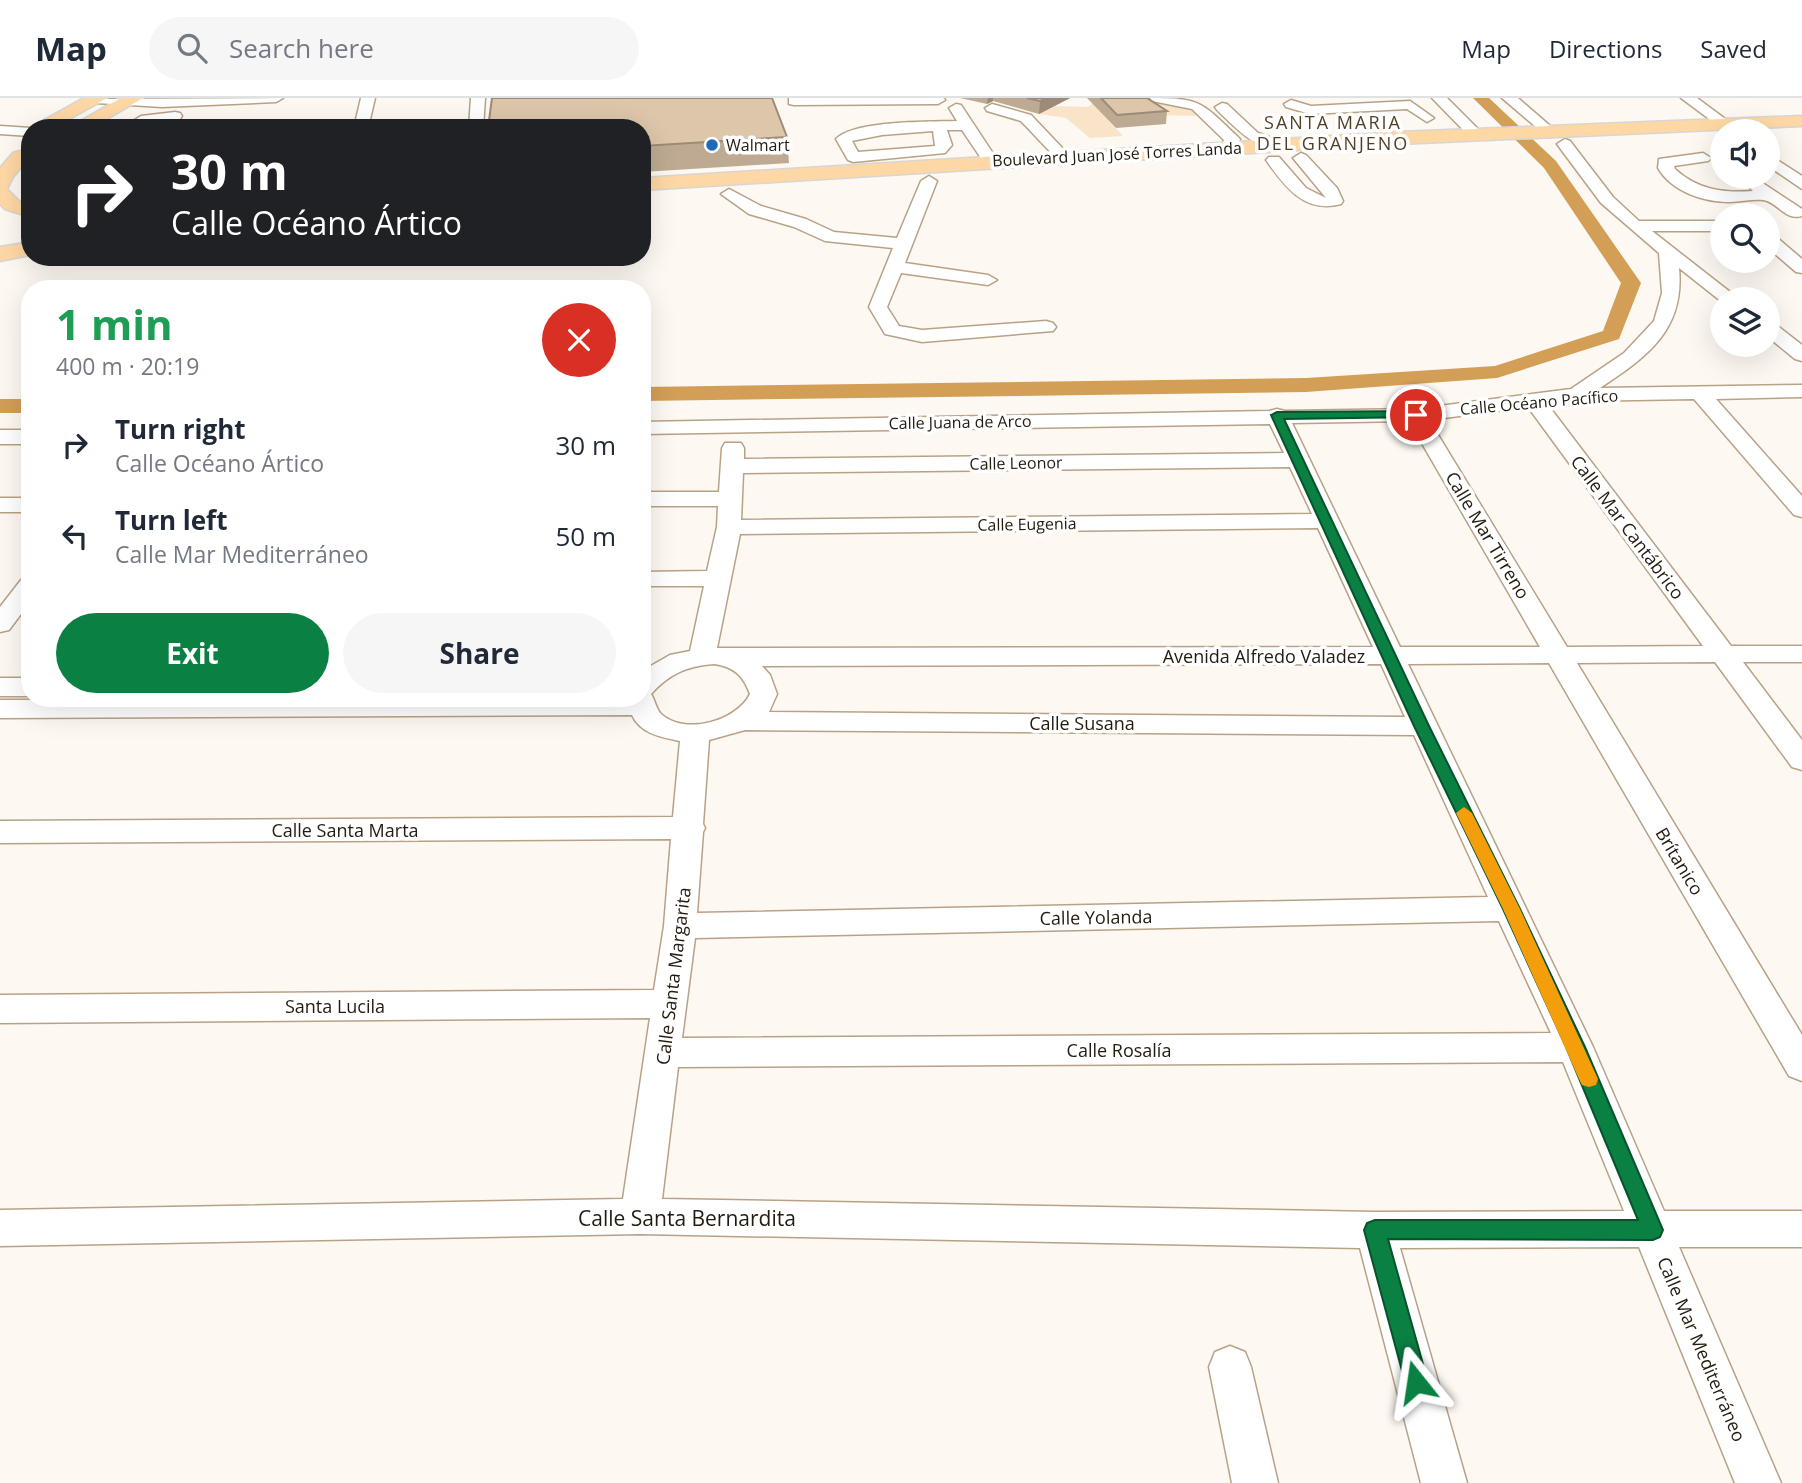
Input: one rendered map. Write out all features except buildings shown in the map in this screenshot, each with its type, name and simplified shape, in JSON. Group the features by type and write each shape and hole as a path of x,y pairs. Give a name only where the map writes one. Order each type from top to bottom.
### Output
{"main road":[{"path":"56,119 97,98"},
{"path":"94,119 130,100"},
{"name":"Boulevard Juan José Torres Landa","path":"1780,124 1802,121"},
{"name":"Boulevard Juan José Torres Landa","path":"651,183 856,163 990,161 1229,148 1305,162 1529,132 1553,140"},
{"name":"Boulevard Juan José Torres Landa","path":"651,199 1278,158 1487,138 1553,140 1710,132"},
{"path":"1780,135 1802,134"},
{"path":"0,148 21,137"},
{"path":"0,167 21,157"},
{"path":"0,185 4,175 21,159"},
{"path":"0,193 12,205 21,208"},
{"path":"0,254 21,248"}],"street":[{"path":"97,98 208,102 276,98"},
{"path":"363,119 368,98"},
{"path":"477,119 478,98"},
{"path":"1157,98 1202,109 1232,139 1229,148"},
{"path":"1213,99 1235,98"},
{"path":"1321,98 1297,100 1291,104 1310,110 1441,101 1487,138"},
{"path":"1509,98 1635,226 1714,287"},
{"path":"1688,98 1711,119"},
{"path":"794,101 933,99 957,109 990,161"},
{"path":"1213,99 1278,158 1309,199 1322,204 1335,201 1331,191 1305,162"},
{"path":"146,119 204,115 208,102"},
{"path":"1405,102 1427,118"},
{"path":"992,108 1026,118 1063,157"},
{"path":"939,127 944,145 940,150 856,163 845,137 939,127 968,125"},
{"path":"0,130 21,131"},
{"path":"1685,146 1711,159 1665,162 1665,166 1669,173 1700,195 1771,195"},
{"path":"1780,150 1792,158 1780,158"},
{"path":"1780,168 1802,184"},
{"path":"929,181 878,307 892,330 922,336 1046,327"},
{"path":"1762,189 1799,219"},
{"path":"729,194 755,210 800,223 831,237 902,244"},
{"path":"1780,223 1799,219"},
{"path":"1635,226 1710,226"},
{"path":"1780,249 1802,268"},
{"path":"1577,396 1644,345 1663,323 1670,304 1668,252"},
{"path":"893,267 988,280"},
{"path":"1780,338 1802,355"},
{"path":"1698,391 1802,510"},
{"name":"Calle Océano Pacífico","path":"1277,415 1416,415 1533,399 1577,396 1698,391 1802,391"},
{"name":"Calle Mar Cantábrico","path":"1533,399 1802,760"},
{"name":"Calle Juana de Arco","path":"651,428 1277,415"},
{"name":"Calle Mar Mediterráneo","path":"1277,415 1324,521 1512,909 1575,1047 1758,1483"},
{"name":"Calle Mar Tirreno","path":"1416,415 1559,656"},
{"path":"714,657 720,578 729,527 733,426"},
{"path":"0,437 21,437"},
{"name":"Calle Leonor","path":"733,466 1299,460"},
{"path":"651,499 731,499"},
{"path":"0,505 21,505"},
{"name":"Calle Eugenia","path":"729,527 1324,521"},
{"path":"651,579 720,578"},
{"path":"0,585 21,585"},
{"path":"0,624 21,597"},
{"name":"Avenida Alfredo Valadez","path":"714,657 1802,654"},
{"name":"Brítanico","path":"1559,656 1802,1066"},
{"path":"647,707 650,720 669,730 695,734 721,731 743,721 756,710 762,697 762,684 755,673 742,664 714,657 680,660 662,668 651,680"},
{"path":"0,687 21,687"},
{"path":"0,709 68,707"},
{"name":"Calle Susana","path":"743,721 1422,726"},
{"name":"Calle Santa Margarita","path":"640,1216 680,926 690,828 695,734"},
{"name":"Calle Santa Marta","path":"0,832 690,828"},
{"name":"Calle Yolanda","path":"680,926 1512,909"},
{"name":"Santa Lucila","path":"0,1009 671,1004"},
{"name":"Calle Rosalía","path":"663,1053 1575,1047"},
{"name":"Calle Santa Bernardita","path":"0,1228 640,1216 1375,1230 1802,1229"},
{"path":"1375,1230 1444,1483"},
{"path":"1230,1367 1255,1483"}],"shaded area":[{"path":"1145,98 1190,105 1202,116 1103,114 1123,136 1090,138 1066,118 1039,114 1055,106 1088,107 1096,101"}],"waterway":[{"path":"651,394 1306,385 1497,372 1612,335 1631,283 1550,165 1480,98"},
{"path":"0,406 21,406"}],"slow traffic":[{"path":"1464,813 1512,909 1589,1079"}],"place":[{"name":"Walmart","path":"712,145"}],"district":[{"name":"SANTA MARIA DEL GRANJENO","path":"1333,132"}],"route":[{"path":"1416,415 1277,415 1324,521 1512,909 1575,1047 1653,1230 1375,1230 1416,1382"}]}
